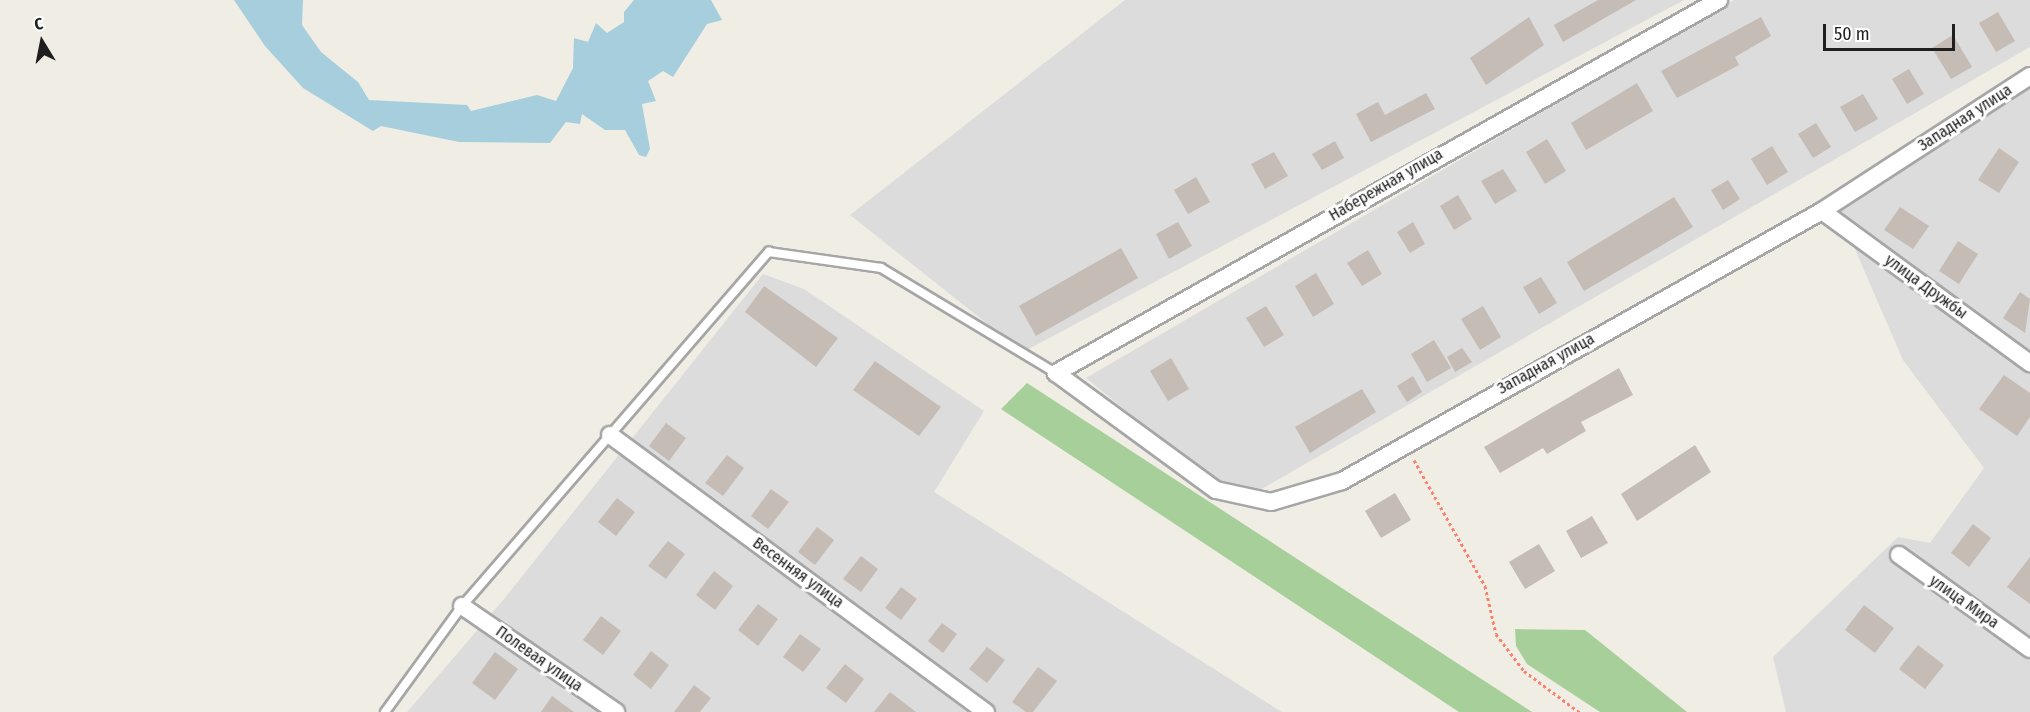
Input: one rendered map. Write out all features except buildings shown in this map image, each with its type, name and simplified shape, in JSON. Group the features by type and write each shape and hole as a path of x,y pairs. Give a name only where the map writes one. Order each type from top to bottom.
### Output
{"street":[{"name":"Набережная улица","path":"1056,373 1719,0"},
{"name":"Западная улица","path":"1056,373 1216,490 1271,502 1342,481 1405,443 1822,211 2030,76"},
{"name":"улица Дружбы","path":"1822,211 2030,363"},
{"name":"Весенняя улица","path":"610,435 986,712"},
{"name":"улица Мира","path":"1899,555 2030,649"},
{"name":"Полевая улица","path":"462,606 616,712"}],"lane":[{"path":"385,712 462,606 769,252 881,268 1056,373"}],"path":[{"path":"1405,443 1485,586 1496,634 1524,671 1579,712"}],"shaded area":[{"path":"1125,0 1684,0 1023,352 850,215"},
{"path":"1734,0 2030,0 2030,47 1260,490 1217,485 1086,378"},
{"path":"2030,85 2030,712 1786,712 1773,657 1898,537 1930,543 1984,468 1903,360 1838,210"},
{"path":"763,274 804,289 984,411 934,492 1282,712 407,712 504,599"}],"green space":[{"path":"1027,383 1532,712 1459,712 1001,409"},
{"path":"1515,629 1585,630 1687,712 1600,712 1527,664 1516,646"}],"water":[{"path":"234,0 303,0 302,25 321,52 358,82 369,100 467,105 471,111 537,95 556,101 573,68 574,38 588,42 596,23 607,33 624,22 624,12 634,0 711,0 722,20 707,24 673,77 663,71 648,81 656,101 642,104 650,149 646,157 639,155 625,130 605,130 582,114 580,124 566,122 550,143 459,142 381,126 373,131 303,88 265,46"}]}
